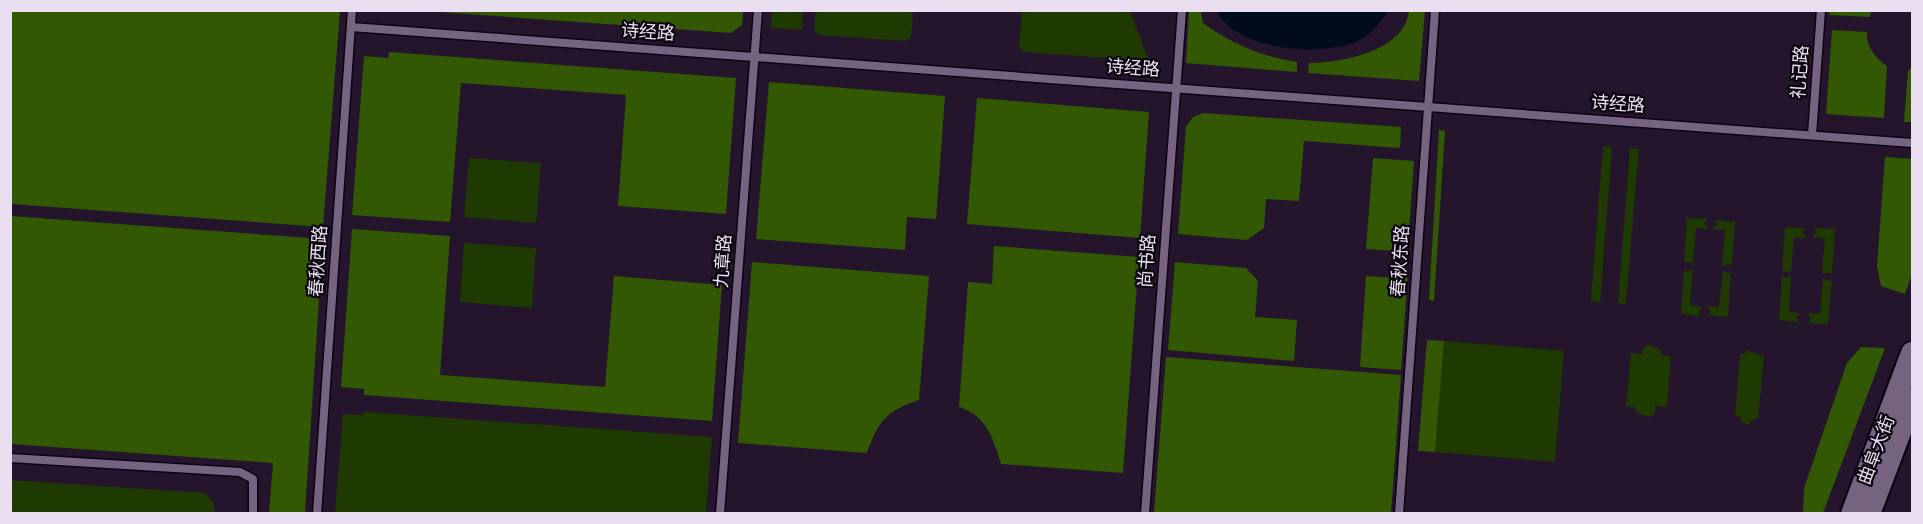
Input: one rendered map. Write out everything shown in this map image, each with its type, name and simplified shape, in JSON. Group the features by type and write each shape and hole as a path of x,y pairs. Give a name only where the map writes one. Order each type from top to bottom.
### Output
{"street":[{"name":"曲阜大街","path":"1852,513 1912,353"},
{"name":"曲阜大街","path":"1869,513 1912,400"}],"lane":[{"name":"春秋西路","path":"317,513 352,10"},
{"name":"九章路","path":"720,513 758,10"},
{"name":"尚书路","path":"1145,513 1182,10"},
{"name":"春秋东路","path":"1399,513 1435,10"},
{"name":"礼记路","path":"1812,135 1821,10"},
{"name":"诗经路","path":"351,27 1912,143"},
{"path":"10,458 240,472 253,479 253,513"}],"green space":[{"path":"743,10 742,25 731,33 425,11"},
{"path":"816,10 913,11 911,36 906,41 819,35 814,30"},
{"path":"10,11 340,11 323,227 11,204"},
{"path":"772,11 803,11 802,30 771,28"},
{"path":"1022,11 1130,11 1149,61 1024,52 1019,47"},
{"path":"1189,11 1201,11 1203,23 1236,43 1272,57 1297,62 1297,72 1186,63"},
{"path":"1409,11 1425,11 1419,81 1308,73 1309,63 1354,57 1384,45 1405,25"},
{"path":"1829,11 1871,11 1870,17 1829,15"},
{"path":"1832,30 1867,32 1868,43 1873,52 1887,66 1884,118 1826,114"},
{"path":"389,52 736,78 726,214 618,206 626,95 461,83 450,222 352,215 364,56 388,58"},
{"path":"1912,67 1912,122 1904,122 1908,71"},
{"path":"769,82 945,96 936,219 907,217 905,250 756,239"},
{"path":"977,98 1149,112 1140,238 967,224"},
{"path":"1203,113 1401,127 1400,148 1304,141 1299,201 1266,199 1264,228 1247,240 1178,234 1186,127 1193,117"},
{"path":"1439,130 1445,131 1434,301 1429,300"},
{"path":"1603,146 1612,147 1600,302 1591,301"},
{"path":"1630,148 1639,149 1626,304 1618,303"},
{"path":"1885,157 1912,159 1912,274 1905,294 1881,286 1877,266"},
{"path":"469,158 541,163 536,223 464,217"},
{"path":"1373,158 1414,161 1407,258 1395,257 1395,251 1366,249"},
{"path":"11,216 323,239 305,513 269,513 273,463 11,444"},
{"path":"1687,218 1708,219 1704,223 1709,229 1696,228 1693,263 1684,261"},
{"path":"1714,220 1735,222 1732,265 1722,265 1725,230 1712,229 1717,224"},
{"path":"1785,227 1806,229 1802,232 1807,238 1794,238 1791,272 1782,271"},
{"path":"1814,228 1835,229 1832,273 1822,273 1825,238 1812,237 1817,232"},
{"path":"352,229 450,236 440,375 605,387 614,276 722,285 712,421 364,395 364,389 341,387"},
{"path":"464,243 536,248 532,308 460,302"},
{"path":"994,246 1139,257 1123,473 1001,464 988,429 976,416 959,407 968,282 992,284"},
{"path":"752,262 929,276 919,400 898,408 885,419 875,433 867,453 738,443"},
{"path":"1175,262 1246,268 1258,281 1255,317 1297,320 1294,361 1168,350"},
{"path":"1684,268 1686,272 1693,269 1690,305 1703,307 1698,312 1701,316 1681,314"},
{"path":"1723,271 1729,274 1731,271 1728,317 1707,315 1711,312 1707,306 1719,307"},
{"path":"1395,272 1408,273 1401,370 1360,367 1366,276 1394,278"},
{"path":"1782,275 1784,278 1791,276 1789,312 1801,313 1796,318 1799,322 1779,320"},
{"path":"1823,278 1829,281 1832,279 1828,324 1808,323 1811,319 1807,313 1820,314"},
{"path":"1427,340 1444,341 1435,452 1418,451"},
{"path":"1444,341 1564,351 1555,462 1435,452"},
{"path":"1649,345 1661,350 1661,355 1671,356 1667,407 1655,406 1655,413 1650,417 1637,413 1635,407 1626,406 1631,353 1642,354 1643,348"},
{"path":"1861,347 1885,348 1823,513 1803,513 1804,488 1847,363"},
{"path":"1747,350 1764,356 1758,419 1753,419 1748,425 1741,421 1741,417 1735,416 1740,354 1745,354"},
{"path":"1166,357 1401,375 1391,513 1154,513"},
{"path":"364,412 712,437 706,513 335,513 343,414 362,415"},
{"path":"10,480 205,493 213,502 215,513 11,513"}],"water":[{"path":"1217,11 1388,11 1376,27 1360,40 1344,46 1304,49 1282,47 1242,35 1227,24"}]}
